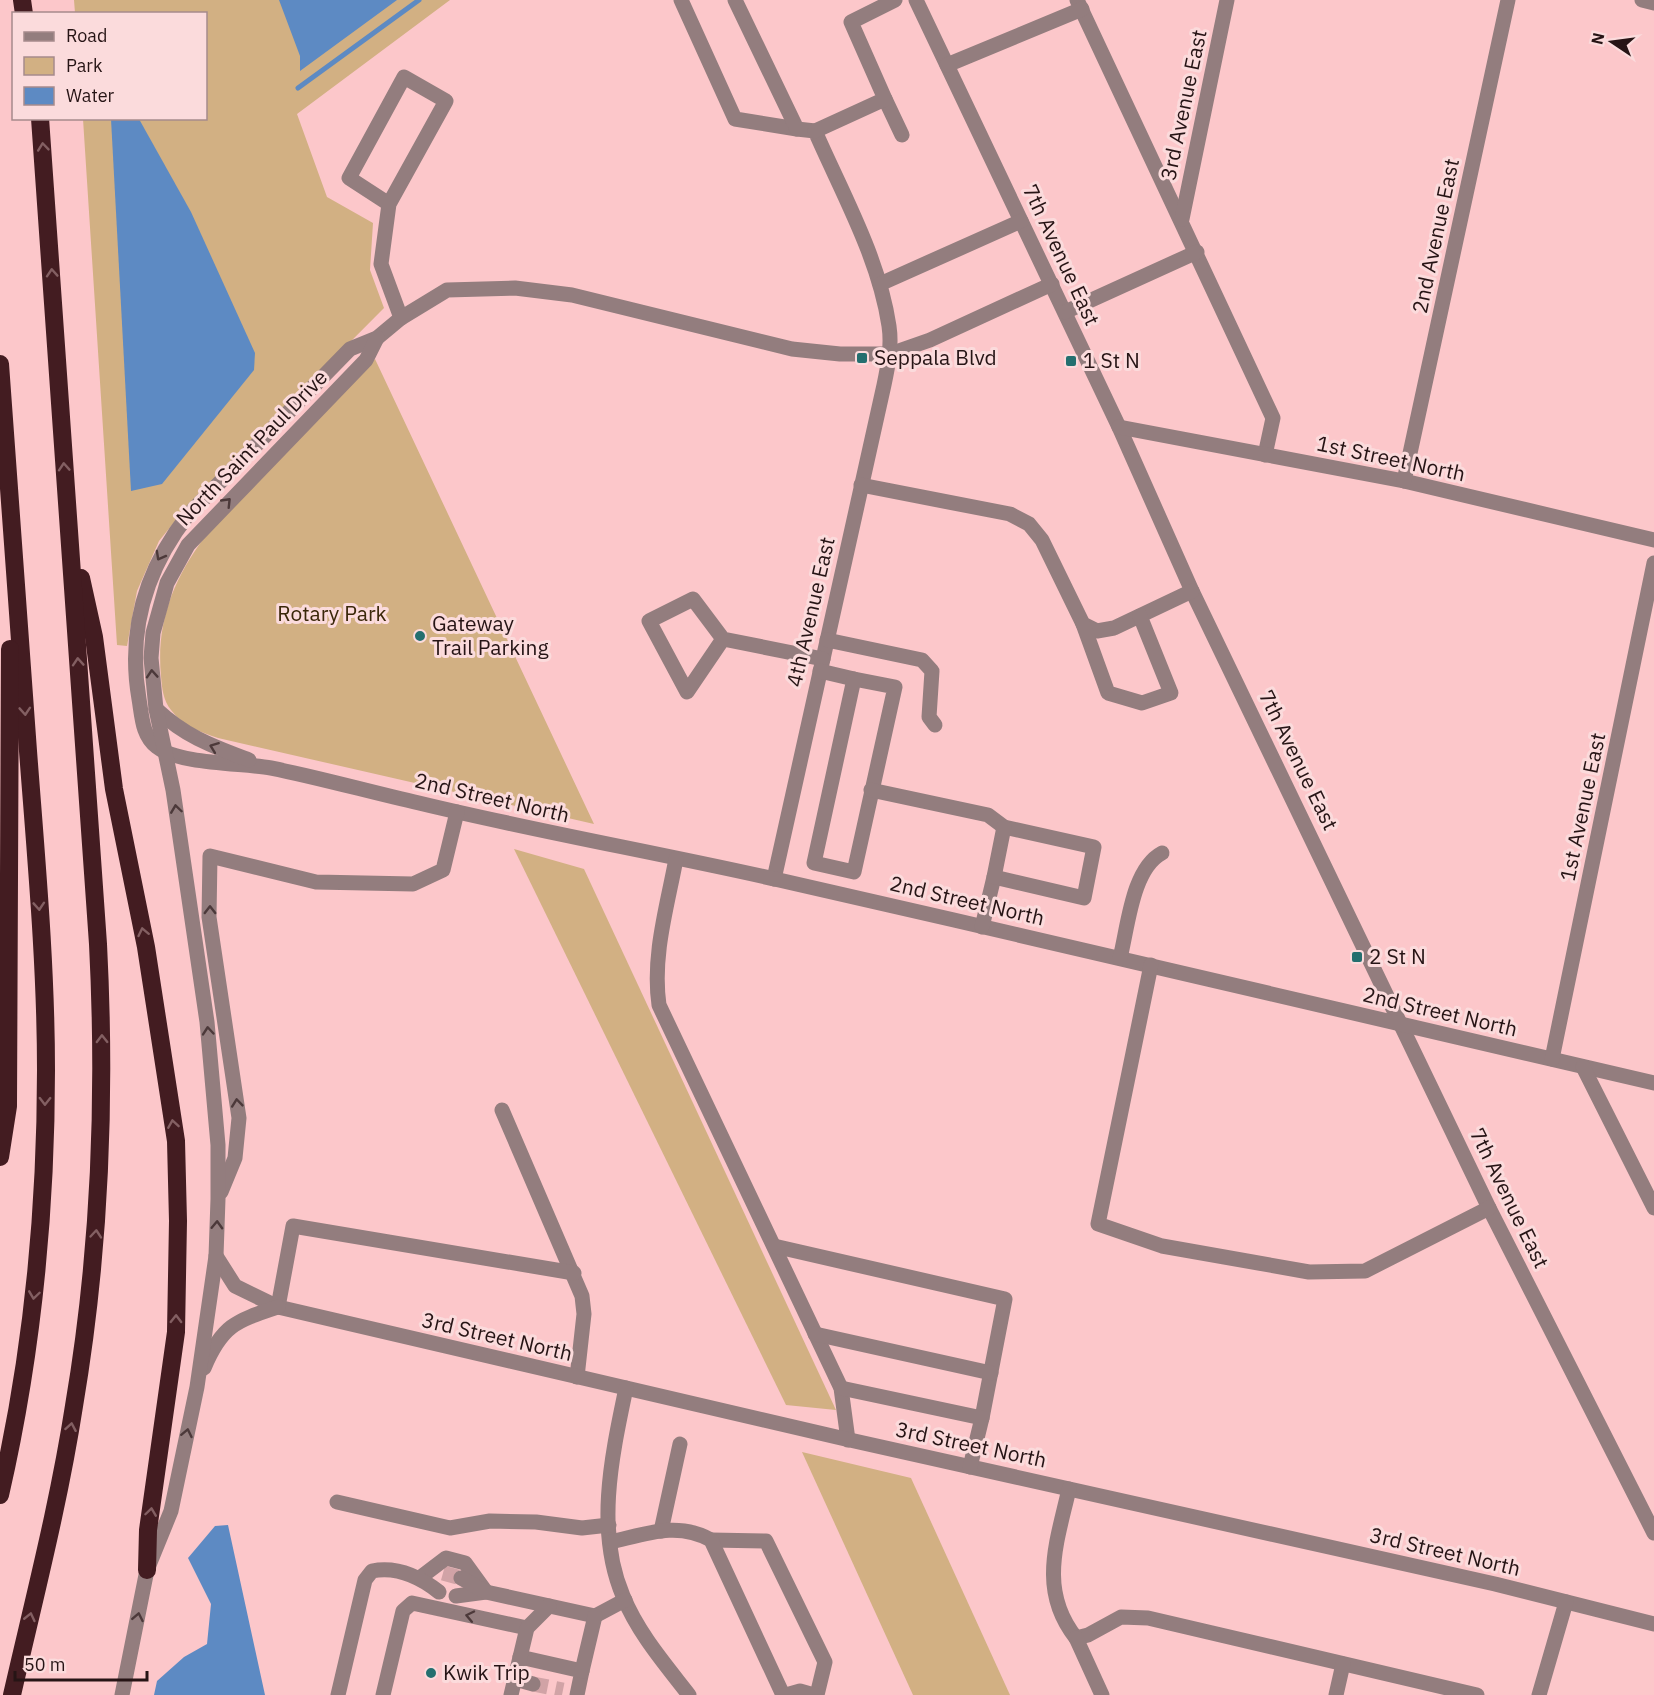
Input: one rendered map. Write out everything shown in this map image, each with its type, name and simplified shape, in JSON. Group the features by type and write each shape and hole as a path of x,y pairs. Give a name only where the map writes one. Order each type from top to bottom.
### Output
{"highway":[{"path":"12,1695 64,1466 75,1405 91,1288 98,1207 102,1080 101,1008 39,120"},
{"path":"0,364 41,933 46,1071 42,1208 36,1284 19,1398 0,1495"},
{"path":"68,522 94,637 114,789 146,947 176,1141 178,1221 176,1332 148,1530 147,1570"},
{"path":"0,1157 8,1106 12,527"}],"street":[{"path":"681,0 735,119 814,131 885,99"},
{"path":"735,0 797,129"},
{"path":"895,0 850,22 902,135"},
{"name":"7th Avenue East","path":"916,0 1119,427 1192,591 1490,1208 1654,1533"},
{"name":"3rd Avenue East","path":"1182,219 1227,0"},
{"name":"2nd Avenue East","path":"1404,481 1508,0"},
{"path":"1642,0 1654,3"},
{"path":"947,65 1080,5 1182,219 1273,418 1265,455"},
{"path":"389,204 349,178 405,76 446,101 389,204 381,264 401,318"},
{"name":"4th Avenue East","path":"774,879 890,354 889,327 880,284 814,131"},
{"path":"880,284 1021,221"},
{"path":"1065,312 1197,252"},
{"name":"North Saint Paul Drive","path":"164,752 153,744 143,724 134,658 140,607 159,556 188,515 350,349 377,338 401,318 447,290 515,288 572,295 792,349 840,354 890,354 930,340 1052,284"},
{"name":"North Saint Paul Drive","path":"164,752 156,710 151,658 153,633 167,584 176,565 202,528 366,360 377,338"},
{"name":"1st Street North","path":"1119,427 1404,481 1654,540"},
{"path":"861,485 1010,514 1029,524 1042,540 1083,624 1108,693 1142,703 1171,693 1140,616"},
{"name":"1st Avenue East","path":"1552,1059 1654,563"},
{"path":"1083,624 1097,631 1114,628 1192,591"},
{"path":"723,639 687,692 649,621 693,599 723,639 821,665 854,679 895,687 848,896"},
{"path":"827,640 922,660 932,671 929,717 935,725"},
{"path":"854,679 814,863 854,872"},
{"name":"2nd Street North","path":"156,710 195,740 269,768"},
{"path":"122,1695 147,1570 171,1511 197,1388 216,1256 219,1145 207,1022 173,790 164,752"},
{"name":"2nd Street North","path":"164,752 194,759 269,768 457,812 774,879 1654,1083"},
{"path":"871,790 988,815 1004,827 1094,847 1084,898 994,877"},
{"path":"218,1199 235,1158 239,1119 209,917 210,856 316,882 413,884 443,870 457,812"},
{"path":"982,927 1004,827"},
{"path":"1120,958 1140,877 1151,859 1162,853"},
{"path":"676,859 660,934 657,987 659,1005 841,1388 848,1440"},
{"path":"1151,965 1098,1224 1162,1246 1309,1272 1365,1271 1490,1208"},
{"path":"1583,1066 1654,1208"},
{"path":"502,1110 582,1296 584,1314 577,1377"},
{"path":"197,1388 219,1338 233,1324 278,1307 293,1226 573,1273"},
{"path":"774,1246 1005,1299 970,1467"},
{"name":"3rd Street North","path":"216,1256 235,1286 278,1307 1654,1624"},
{"path":"815,1334 991,1373"},
{"path":"626,1388 611,1466 610,1542 625,1600 643,1634 688,1695"},
{"path":"841,1388 982,1418"},
{"path":"661,1531 680,1444"},
{"path":"1069,1489 1053,1558 1053,1589 1064,1623 1076,1638 1102,1695"},
{"path":"337,1502 450,1528 490,1521 536,1522 582,1528 609,1525"},
{"path":"610,1542 672,1528 695,1531 711,1540 766,1541 825,1662 816,1695 800,1691 785,1695 711,1540"},
{"path":"421,1577 446,1558 465,1563 486,1592"},
{"path":"338,1695 365,1580 372,1571 382,1569 421,1577 443,1573"},
{"path":"421,1577 439,1592"},
{"path":"461,1578 486,1592 595,1616 625,1600"},
{"path":"456,1596 486,1592"},
{"path":"1539,1695 1566,1602"},
{"path":"383,1695 403,1611 412,1603 527,1628"},
{"path":"512,1695 527,1628 549,1606"},
{"path":"572,1693 582,1671 595,1616"},
{"path":"1076,1638 1088,1635 1121,1617 1148,1618 1477,1695"},
{"path":"520,1657 582,1671"},
{"path":"1336,1695 1343,1664"},
{"path":"515,1680 533,1683"}],"green space":[{"path":"74,0 450,0 297,114 327,197 373,223 370,270 384,308 188,505 159,541 137,591 127,646 117,645 83,120 207,120 207,12 75,12"},
{"name":"Rotary Park","path":"375,359 594,824 218,738 186,724 176,716 166,702 163,694 160,657 164,620 175,586 193,554 204,538"},
{"path":"514,849 584,869 836,1410 786,1405"},
{"path":"802,1452 911,1478 1010,1695 913,1695"}],"water":[{"path":"279,0 397,0 300,71 300,56"},
{"path":"111,120 140,120 191,212 255,353 254,370 162,484 131,491"},
{"path":"228,1525 265,1695 154,1695 157,1681 184,1657 207,1644 211,1604 188,1558 215,1526"}],"waterway":[{"path":"298,88 419,0"}],"tunnel":[{"path":"443,1573 461,1578"},
{"path":"533,1684 563,1690"}],"place":[{"name":"Seppala Blvd","path":"862,358"},
{"name":"1 St N","path":"1071,361"},
{"name":"Gateway Trail Parking","path":"420,636"},
{"name":"2 St N","path":"1357,957"},
{"name":"Kwik Trip","path":"431,1673"}]}
